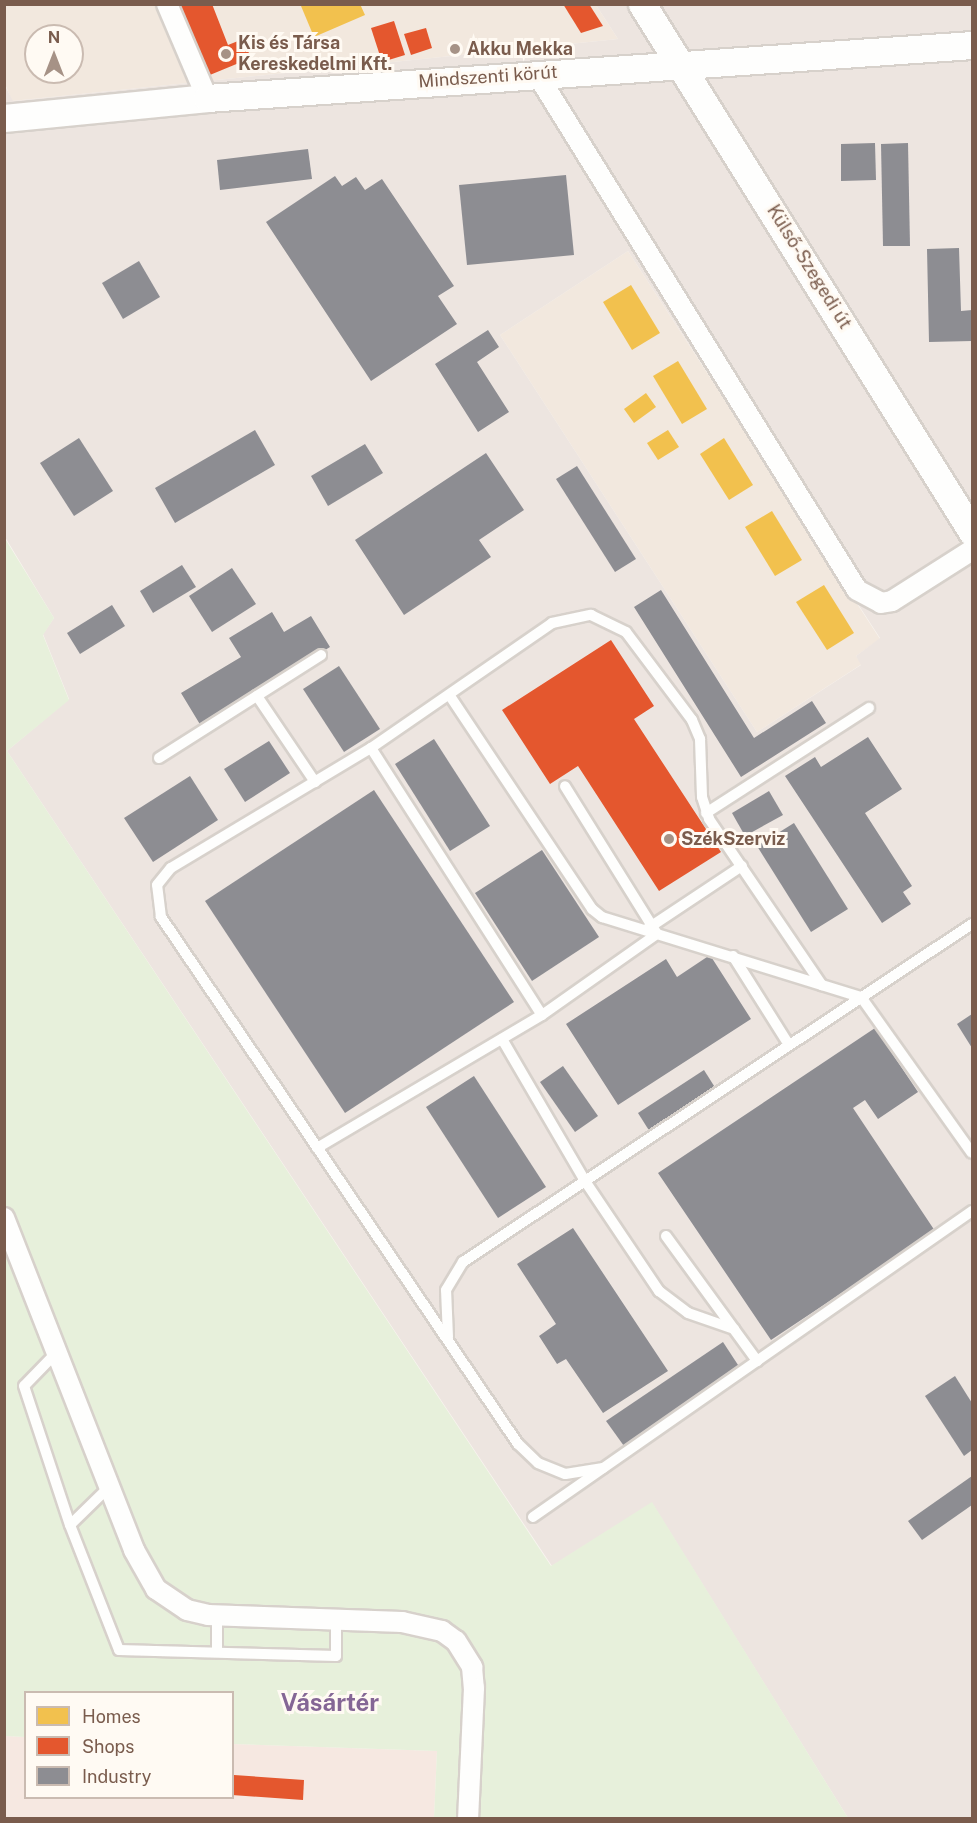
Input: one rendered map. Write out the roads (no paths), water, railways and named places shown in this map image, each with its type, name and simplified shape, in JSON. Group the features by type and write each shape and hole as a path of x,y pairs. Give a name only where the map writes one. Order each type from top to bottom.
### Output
{"street":[{"path":"167,4 207,98"},
{"name":"Külső-Szegedi út","path":"642,4 685,64 972,532"},
{"name":"Mindszenti körút","path":"4,118 207,98 972,45"},
{"path":"537,74 856,590 881,603 892,601 972,550"},
{"path":"4,1218 109,1487 156,1589 187,1610 217,1615 423,1626 442,1632 466,1656 474,1688 468,1818"}],"lane":[{"path":"603,1468 565,1473 528,1454 450,1344 161,917 156,896 171,868 371,748 450,696 552,623 591,615 613,621 694,725 706,813 822,985"},
{"path":"159,758 321,655"},
{"path":"257,696 315,782"},
{"path":"450,696 592,909 861,997 972,1153"},
{"path":"706,813 869,708"},
{"path":"371,748 542,1015"},
{"path":"565,786 651,930"},
{"path":"317,1148 542,1015 651,930 742,866"},
{"path":"450,1344 445,1302 454,1270 972,924"},
{"path":"733,956 789,1045"},
{"path":"502,1039 585,1181 659,1291 688,1313 734,1329"},
{"path":"532,1517 972,1211"},
{"path":"666,1236 757,1361"},
{"path":"57,1352 24,1386 70,1525 119,1650 336,1656 336,1621"},
{"path":"70,1525 109,1487"},
{"path":"217,1615 218,1652"}],"place":[{"name":"Akku Mekka","path":"455,49"},
{"name":"Kis és Társa Kereskedelmi Kft.","path":"226,54"},
{"name":"SzékSzerviz","path":"669,839"}],"district":[{"name":"Vásártér","path":"330,1703"}]}
